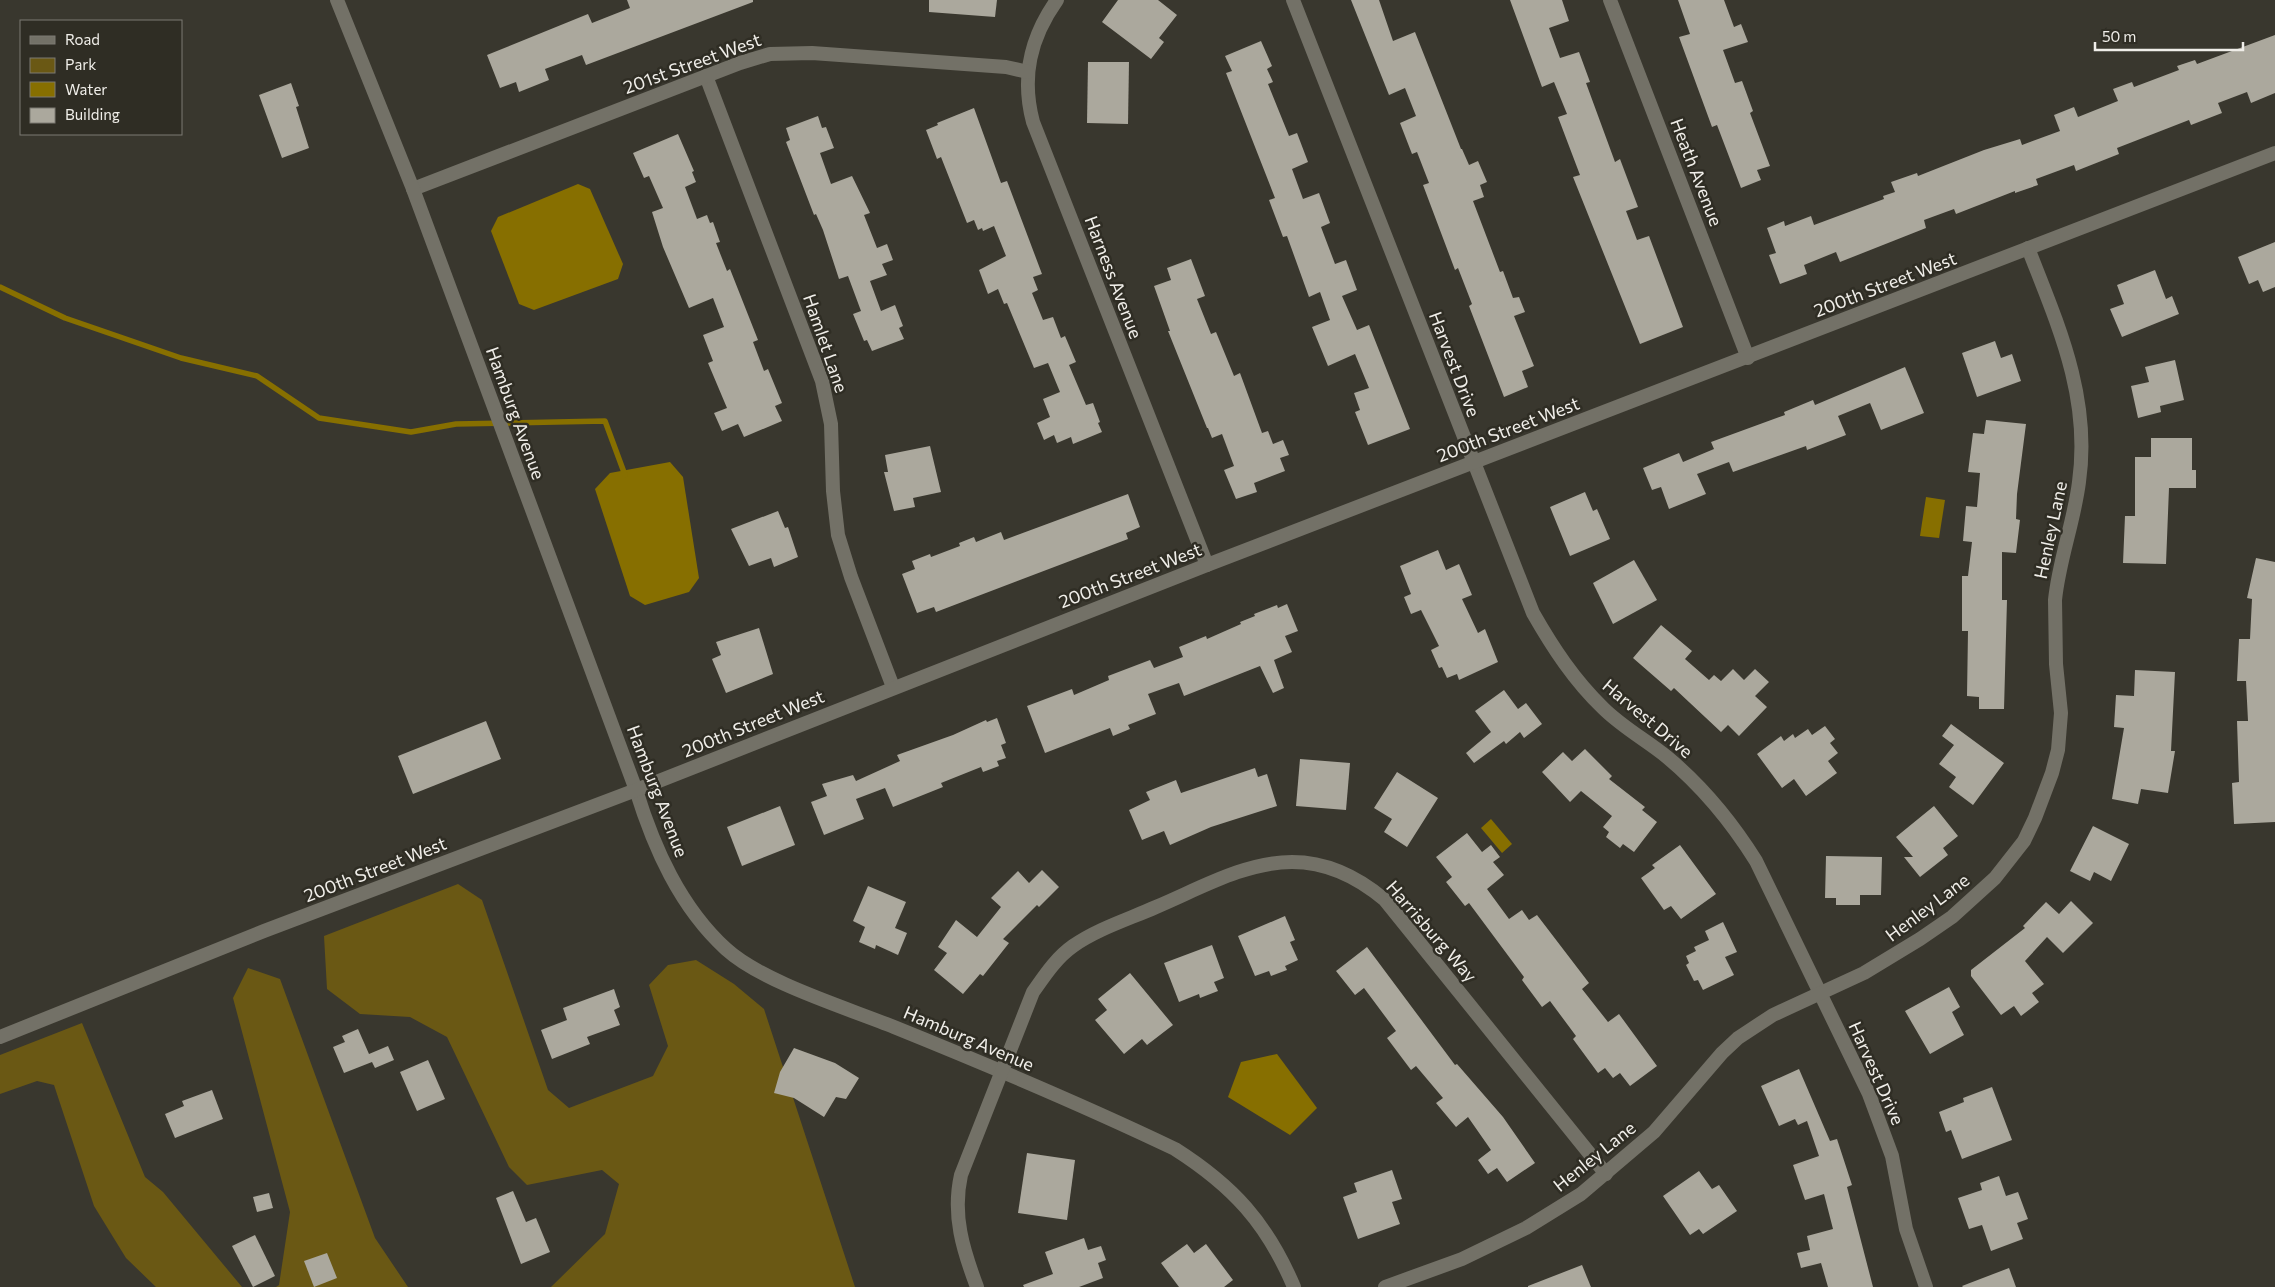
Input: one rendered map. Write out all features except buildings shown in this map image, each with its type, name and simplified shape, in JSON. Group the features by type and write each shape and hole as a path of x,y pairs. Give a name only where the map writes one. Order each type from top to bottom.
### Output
{"street":[{"name":"Hamburg Avenue","path":"337,0 413,189 651,834 679,892 698,920 727,950 771,976 1003,1072 1135,1130 1175,1149 1201,1165 1256,1218 1273,1243 1294,1287"},
{"name":"Harness Avenue","path":"1057,0 1036,34 1028,72 1029,108 1035,129 1207,565"},
{"name":"Harvest Drive","path":"1293,0 1533,613 1557,655 1577,681 1605,710 1686,774 1724,815 1756,861 1869,1094 1892,1156 1906,1229 1926,1287"},
{"name":"Heath Avenue","path":"1610,0 1748,358"},
{"name":"201st Street West","path":"413,189 755,57 782,52 1006,67 1028,72"},
{"name":"Hamlet Lane","path":"706,76 822,380 831,424 833,491 838,535 851,577 893,687"},
{"name":"200th Street West","path":"0,1036 264,931 636,790 893,687 2275,153"},
{"name":"Henley Lane","path":"1385,1287 1462,1259 1556,1211 1606,1174 1654,1132 1722,1053 1738,1038 1773,1015 1864,973 1952,917 1995,878 2024,841 2052,773 2058,750 2061,713 2056,664 2055,600 2080,479 2081,432 2071,361 2028,248"},
{"name":"Harrisburg Way","path":"977,1287 959,1233 957,1192 961,1175 1033,992 1052,965 1074,946 1106,928 1242,871 1275,863 1309,863 1326,867 1358,880 1385,900 1606,1174"}],"green space":[{"path":"458,884 482,900 548,1090 569,1108 653,1076 668,1046 649,985 668,965 696,960 734,984 764,1009 855,1287 551,1287 605,1234 619,1184 602,1170 527,1185 509,1167 447,1037 410,1017 360,1014 327,989 324,936"},
{"path":"248,968 280,979 375,1238 408,1287 276,1287 279,1285 290,1212 233,998"},
{"path":"82,1023 145,1177 163,1192 242,1287 156,1287 126,1258 94,1206 54,1085 37,1081 0,1094 0,1055"}],"water":[{"path":"578,184 590,189 623,264 618,279 534,310 519,304 491,231 498,217"},
{"path":"670,462 683,477 699,578 689,592 645,605 630,596 595,489 610,473"},
{"path":"1926,497 1945,500 1939,538 1920,536"},
{"path":"1491,819 1512,844 1502,853 1481,828"},
{"path":"1277,1054 1317,1108 1290,1135 1228,1097 1241,1062"}],"waterway":[{"path":"0,287 65,318 181,358 257,376 319,418 411,432 456,424 605,421 625,475"}]}
